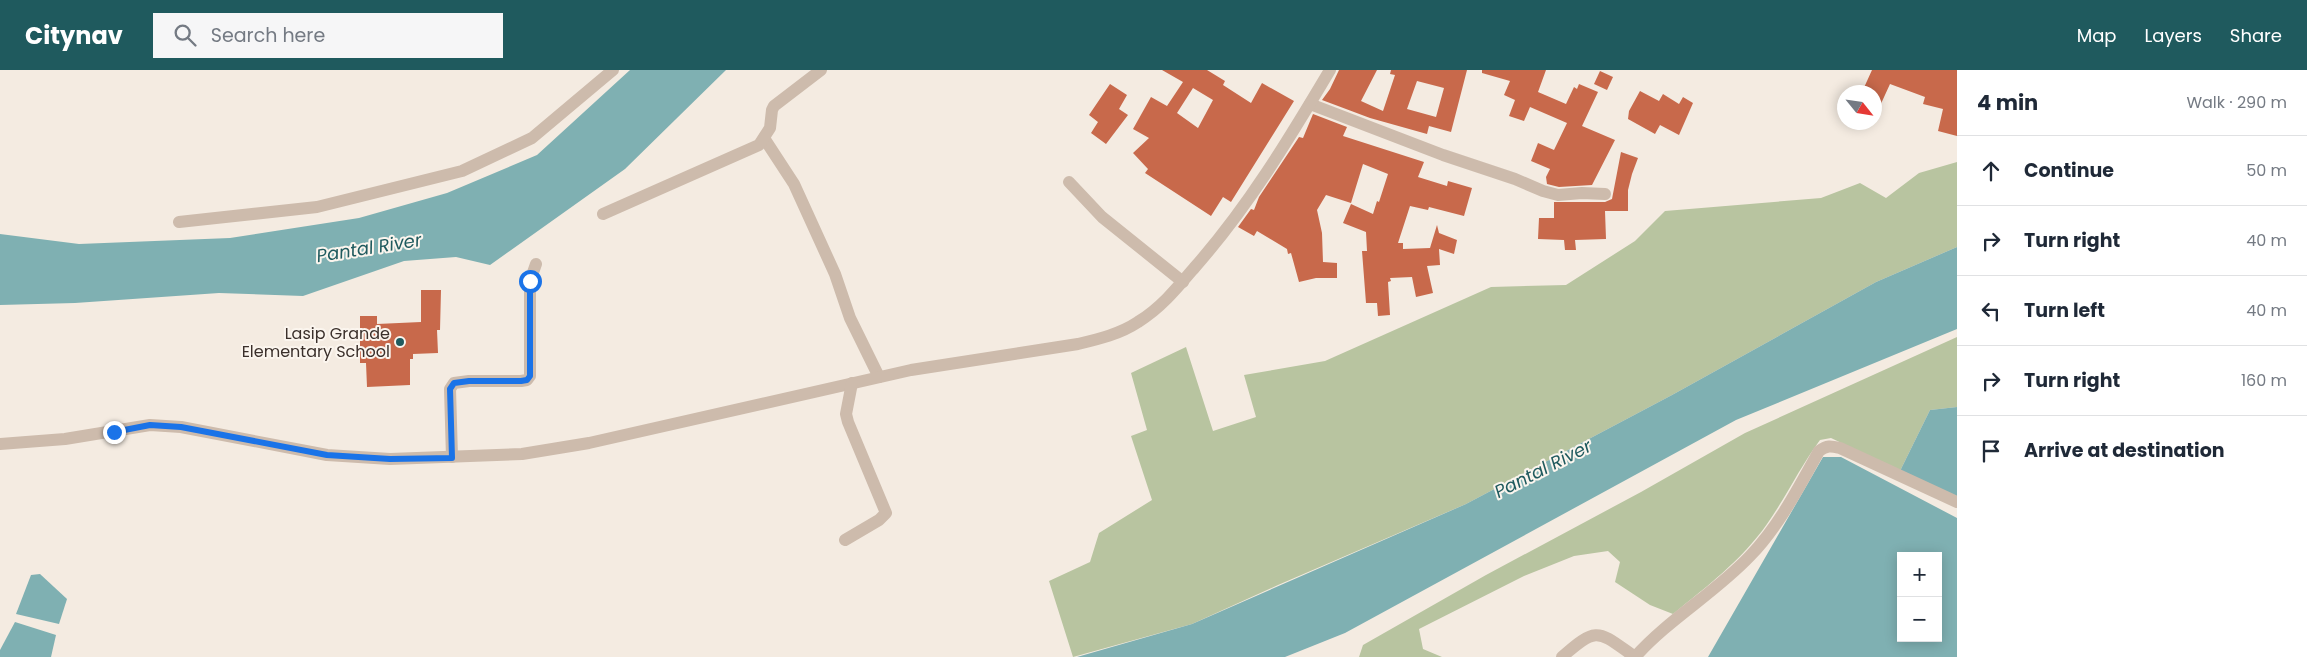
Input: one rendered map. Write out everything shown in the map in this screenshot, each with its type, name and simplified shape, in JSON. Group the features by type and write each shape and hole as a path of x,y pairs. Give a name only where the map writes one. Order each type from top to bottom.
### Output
{"street":[{"path":"179,222 317,207 462,171 532,138 613,70"},
{"path":"603,214 759,146 770,128 774,106 821,70"},
{"path":"0,444 65,440 150,425 197,430 272,446 327,455 390,459 522,454 562,449 912,370 1078,344 1116,334 1157,309 1183,282 1243,208 1330,70"},
{"path":"1310,104 1543,191 1558,195 1605,194"},
{"path":"764,138 794,184 835,274 850,318 879,377"},
{"path":"1068,182 1109,223 1183,282"},
{"path":"452,458 450,389 454,383 469,381 521,381 527,380 530,376 530,281 536,264"},
{"path":"845,540 879,520 886,513 848,422 846,414 852,383"},
{"path":"1562,657 1583,638 1594,635 1610,640 1635,657 1667,627 1716,589 1750,556 1772,530 1819,451 1824,447 1840,448 1957,502"}],"green space":[{"path":"1957,162 1957,247 1876,282 1672,395 1466,504 1192,624 1073,657 1049,581 1090,562 1099,533 1152,500 1131,436 1147,430 1131,373 1186,347 1213,431 1256,417 1244,375 1325,361 1491,287 1566,285 1635,241 1665,211 1821,198 1860,183 1886,198 1919,173"},
{"path":"1957,337 1957,407 1930,410 1900,471 1831,438 1820,440 1774,514 1757,537 1723,572 1673,614 1650,605 1615,582 1620,562 1608,551 1574,556 1524,576 1419,629 1423,649 1442,657 1359,657 1363,645 1486,575 1641,492 1745,433"}],"water":[{"name":"Pantal River","path":"630,70 726,70 625,169 490,265 456,257 404,261 303,296 219,293 75,303 0,305 0,234 79,244 230,238 359,218 447,193 537,155"},
{"name":"Pantal River","path":"1957,247 1957,329 1736,420 1345,633 1285,657 1077,657 1192,624 1466,504 1672,395 1876,282"},
{"path":"1957,407 1957,497 1900,471 1930,410"},
{"path":"1823,457 1841,457 1957,518 1957,657 1708,657"},
{"path":"40,574 67,599 59,624 16,614 31,575"},
{"path":"15,622 56,635 51,657 0,657 0,650"}],"building":[{"path":"1162,70 1207,70 1225,81 1223,85 1251,103 1262,83 1294,101 1231,202 1223,197 1211,216 1145,173 1148,169 1133,153 1149,138 1133,129 1151,97 1167,106 1183,82","holes":["1193,88 1213,100 1198,128 1177,113"]},
{"path":"1339,70 1377,70 1361,101 1383,111 1395,75 1390,74 1391,70 1467,70 1451,132 1429,126 1427,134 1370,118 1322,100 1330,89","holes":["1417,81 1444,88 1436,117 1407,109"]},
{"path":"1482,70 1546,70 1538,92 1566,104 1574,87 1577,89 1579,84 1598,92 1582,126 1615,140 1592,185 1559,187 1547,184 1546,177 1550,169 1531,161 1538,143 1554,150 1567,123 1530,107 1524,121 1509,116 1515,100 1504,95 1510,81 1482,73"},
{"path":"1872,70 1957,70 1957,136 1938,131 1943,109 1923,104 1925,97 1890,84 1882,102 1882,85 1865,85"},
{"path":"1600,71 1613,77 1607,90 1594,84"},
{"path":"1110,84 1127,95 1119,109 1128,115 1106,144 1091,133 1098,122 1089,115"},
{"path":"1640,91 1659,101 1663,94 1679,104 1683,97 1693,103 1679,135 1660,125 1655,134 1628,119 1629,111"},
{"path":"1313,114 1347,127 1343,136 1424,162 1418,177 1447,186 1448,181 1472,188 1464,216 1429,207 1428,210 1410,206 1398,243 1403,243 1403,249 1430,248 1437,225 1439,233 1457,240 1454,254 1439,249 1440,265 1427,266 1433,293 1416,297 1412,277 1390,278 1391,281 1388,282 1390,315 1378,316 1377,303 1366,303 1362,251 1367,251 1366,232 1343,223 1351,204 1373,214 1388,174 1363,164 1351,203 1326,195 1317,210 1322,233 1323,262 1337,263 1337,278 1316,278 1299,282 1291,253 1288,254 1287,249 1257,231 1254,236 1238,227 1251,209 1254,210 1259,197 1299,137 1303,138"},
{"path":"1621,152 1638,158 1628,190 1628,211 1605,211 1606,239 1575,240 1576,250 1565,250 1564,240 1538,239 1539,218 1554,218 1554,202 1605,202 1612,199"},
{"path":"421,290 441,290 440,330 437,330 438,353 413,354 413,359 410,359 410,385 367,387 366,363 360,363 360,316 377,316 377,324 421,322"}],"place":[{"name":"Lasip Grande Elementary School","path":"400,342"}],"route":[{"path":"114,432 150,425 181,427 272,446 327,455 390,459 452,458 450,389 454,383 469,381 521,381 527,380 530,376 530,281"}]}
